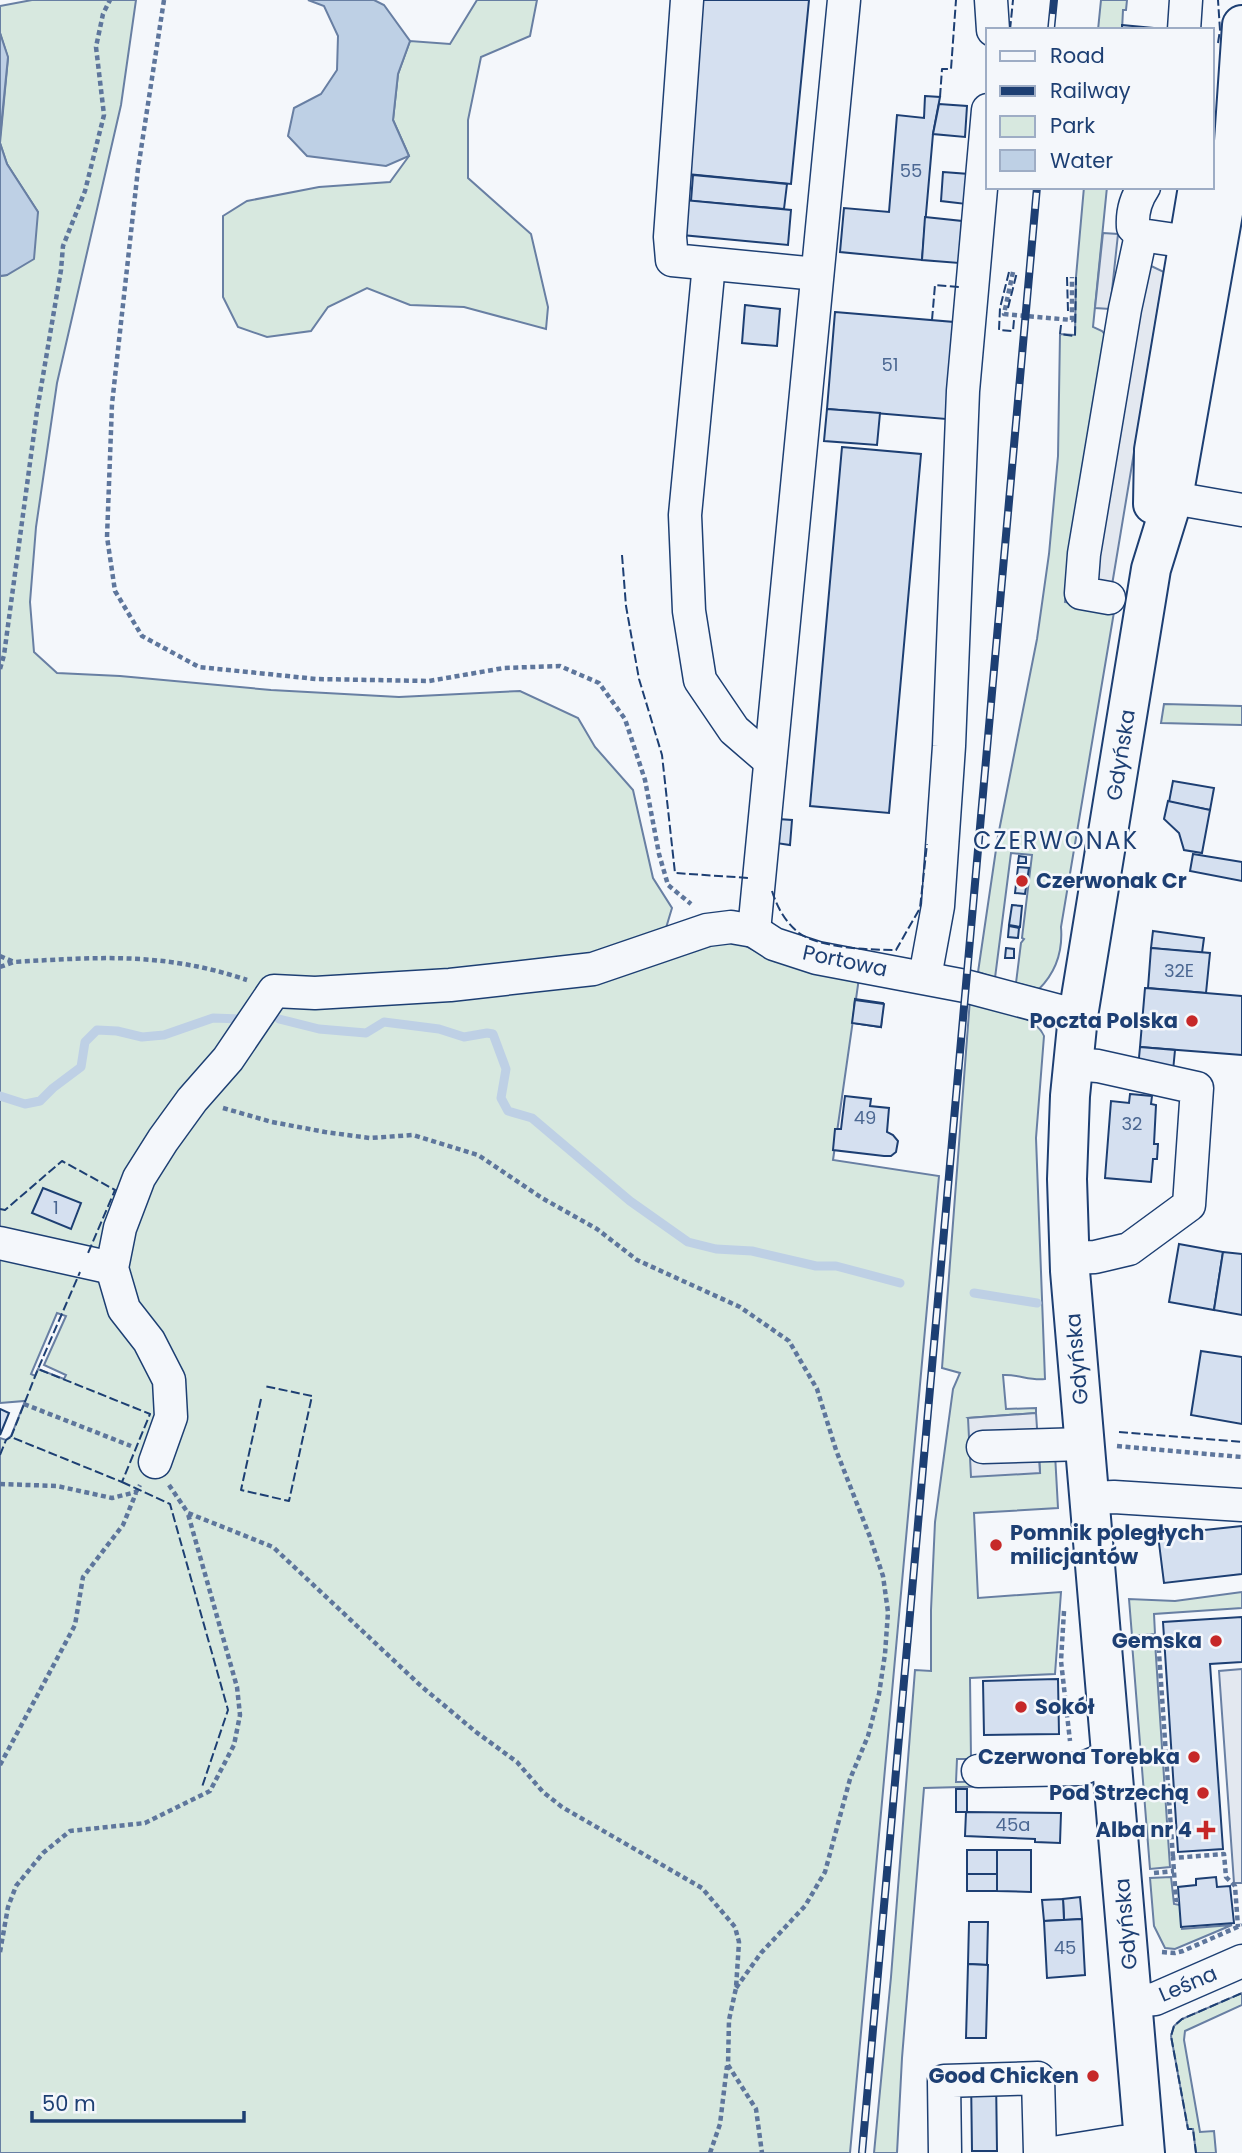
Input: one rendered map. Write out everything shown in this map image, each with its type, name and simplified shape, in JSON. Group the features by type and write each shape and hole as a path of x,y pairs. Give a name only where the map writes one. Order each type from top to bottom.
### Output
{"main road":[{"name":"Gdyńska","path":"1214,109 1222,76 1241,33"},
{"name":"Gdyńska","path":"1145,2147 1069,1258 1067,1179 1078,1016 1202,253 1233,156 1241,33"},
{"name":"Gdyńska","path":"1198,189 1202,253"}],"street":[{"path":"687,0 670,237 672,260 817,274"},
{"path":"145,1455 171,1417 169,1380 149,1341 124,1309 112,1268 120,1228 139,1178 192,1100 228,1059 274,990 315,993 450,985 593,969 707,930 742,929 770,761 844,0"},
{"path":"991,0 993,28"},
{"path":"1184,28 1186,0"},
{"path":"925,977 938,906 950,733 964,391 986,133"},
{"path":"1142,189 1132,213 1133,227 1141,235 1202,253"},
{"path":"1109,598 1081,593 1084,554 1125,309 1141,235"},
{"path":"709,264 685,515 689,611 700,680 734,730 770,761"},
{"path":"1163,498 1242,510"},
{"name":"Portowa","path":"742,929 774,944 817,958 925,977 1078,1016"},
{"path":"1069,1258 1095,1257 1129,1249 1189,1205 1197,1088 1098,1066 1073,1064"},
{"path":"0,1244 112,1268"},
{"path":"983,1447 1084,1444"},
{"path":"1090,1498 1114,1497 1242,1505"},
{"path":"978,1771 1081,1769 1112,1756"},
{"name":"Leśna","path":"1132,2001 1155,1999 1242,1961"},
{"path":"945,2153 944,2081 1038,2078 1040,2153"},
{"path":"1053,2153 1122,2143 1145,2147"}],"path":[{"path":"0,669 63,246 85,191 104,115 96,47 103,14 110,0"},
{"path":"164,0 138,169 112,417 107,537 114,591 135,625 142,636 199,667 316,679 429,681 504,668 560,666 599,683 625,719 645,780 659,854 668,885 689,903 742,929"},
{"path":"1013,272 1004,314 1072,320 1072,277"},
{"path":"0,956 14,962"},
{"path":"0,967 14,962 133,957 185,963 223,972 274,990"},
{"path":"192,1100 272,1122 325,1132 370,1138 413,1135 478,1155 542,1198 597,1229 638,1260 740,1307 789,1341 817,1389 836,1450 883,1576 888,1612 879,1694 871,1726 850,1779 825,1872 805,1906 761,1953 736,1988"},
{"path":"0,1952 8,1907 16,1886 43,1853 70,1831 145,1823 210,1791 234,1745 240,1715 237,1687 188,1513 145,1455 24,1404"},
{"path":"1084,1444 1242,1457"},
{"path":"0,1765 75,1625 83,1577 123,1525 136,1492 145,1455"},
{"path":"0,1484 57,1486 112,1498 136,1492"},
{"path":"188,1513 273,1547 422,1686 476,1732 517,1762 543,1792 562,1807 702,1888 735,1927 739,1942 736,1988 729,2020 720,2124 709,2153"},
{"path":"1126,1640 1158,1638 1174,1871 1179,1900"},
{"path":"1173,1858 1224,1854 1226,1877 1235,1886 1240,1926 1175,1954"},
{"path":"1146,1873 1174,1871"},
{"path":"727,2065 756,2109 762,2153"}],"green space":[{"path":"32,0 136,0 121,105 57,383 36,527 30,602 34,652 57,673 399,697 520,691 578,718 595,747 633,790 653,878 672,908 666,928 705,943 744,945 774,961 859,978 833,1160 939,1176 850,2153 0,2153 0,1438 6,1440 11,1436 25,1401 0,1403 0,276 7,275 38,212 7,164 0,143 8,58 0,33 0,6","holes":["57,1313 66,1316 44,1365 66,1375 64,1379 38,1369 35,1376 31,1374"]},
{"path":"477,0 537,0 530,36 481,57 468,120 468,178 531,234 548,307 546,329 464,307 410,305 367,288 328,307 311,331 267,337 238,327 223,297 223,216 247,201 319,187 390,182 409,156 393,120 398,74 410,41 450,44"},
{"path":"1101,0 1127,0 1126,10 1123,10 1122,28 1098,28"},
{"path":"1084,189 1107,189 1093,327 1106,336 1070,552 1065,602 1114,612 1061,927 1061,945 1054,969 1039,989 1016,983 1021,943 1024,939 1032,855 1011,853 995,978 978,972 998,836 1037,639 1049,554 1058,456 1060,334 1075,335 1076,277"},
{"path":"1164,704 1242,706 1242,725 1161,723"},
{"path":"970,999 1023,1017 1032,1022 1044,1036 1036,1138 1045,1379 1003,1375 1006,1409 1036,1408 1036,1413 968,1418 1040,1472 1039,1455 1055,1454 1058,1508 974,1513 978,1598 1061,1592 1055,1674 970,1678 971,1759 957,1759 956,1782 1077,1780 1077,1784 924,1788 897,2153 874,2153 915,1670 931,1671 935,1522 953,1389 960,1373 942,1368"},
{"path":"1242,1592 1242,1608 1154,1614 1155,1634 1132,1636 1129,1599 1175,1601"},
{"path":"1155,1642 1170,1867 1150,1869 1132,1643"},
{"path":"1171,1877 1174,1904 1180,1905 1182,1929 1232,1925 1175,1949 1165,1948 1154,1926 1150,1878"},
{"path":"1242,1993 1242,2005 1185,2031 1184,2040 1200,2132 1214,2131 1216,2153 1196,2153 1193,2129 1188,2129 1171,2036 1174,2026 1182,2019"}],"shaded area":[{"path":"1103,233 1118,234 1110,309 1095,308"},
{"path":"1149,265 1164,272 1112,585 1091,582"},
{"path":"1036,1413 1040,1473 971,1477 968,1418"},
{"path":"1242,1669 1242,1883 1234,1883 1219,1671"}],"water":[{"path":"308,0 374,0 384,5 410,41 398,74 393,120 409,156 386,166 307,156 288,136 294,108 321,94 337,70 338,36 324,6"},
{"path":"0,33 8,57 0,137"},
{"path":"0,143 7,164 38,212 34,259 7,275 0,276"}],"building":[{"path":"702,0 809,0 791,184 687,174"},
{"path":"1122,25 1153,28 1122,28"},
{"path":"925,96 940,97 933,134 922,260 840,252 844,208 889,212 897,115 924,118"},
{"path":"939,104 967,106 965,137 933,134"},
{"path":"943,172 969,174 966,204 941,201"},
{"path":"693,175 787,184 784,209 691,201"},
{"path":"684,200 791,210 788,245 682,235"},
{"path":"925,217 962,221 959,263 922,260"},
{"path":"745,305 780,309 777,346 742,343"},
{"path":"835,312 954,322 946,419 827,409"},
{"path":"827,409 880,413 877,445 824,441"},
{"path":"842,447 921,454 889,813 810,806"},
{"path":"1173,781 1214,788 1210,810 1169,802"},
{"path":"1168,801 1210,810 1202,853 1184,850 1179,833 1164,819"},
{"path":"778,819 792,820 790,845 776,843"},
{"path":"1193,854 1242,862 1242,881 1190,871"},
{"path":"1019,856 1026,857 1026,863 1018,863"},
{"name":"Czerwonak Cr","path":"1018,867 1029,868 1025,894 1015,893"},
{"name":"Czerwonak Cr","path":"1012,905 1022,906 1020,927 1009,925"},
{"name":"Czerwonak Cr","path":"1009,926 1019,928 1018,938 1008,937"},
{"path":"1153,931 1204,938 1202,953 1151,948"},
{"path":"1006,948 1014,949 1014,958 1005,958"},
{"path":"1151,948 1210,953 1206,993 1148,988"},
{"name":"Poczta Polska","path":"1145,988 1242,996 1242,1055 1140,1047"},
{"path":"855,999 883,1003 881,1027 853,1023"},
{"path":"855,1000 884,1004 881,1027 852,1023"},
{"path":"1140,1047 1175,1050 1173,1071 1138,1068"},
{"path":"1130,1094 1152,1096 1151,1104 1156,1105 1154,1144 1158,1144 1157,1159 1153,1159 1151,1182 1105,1178 1111,1101 1129,1103"},
{"path":"845,1096 871,1099 870,1106 889,1108 887,1132 898,1141 896,1152 891,1156 884,1156 833,1150 835,1129 841,1129"},
{"path":"43,1188 81,1203 71,1229 32,1213"},
{"path":"1179,1244 1223,1252 1214,1310 1169,1302"},
{"path":"1223,1252 1242,1254 1242,1315 1214,1310"},
{"path":"1201,1351 1242,1357 1242,1424 1191,1415"},
{"path":"0,1409 9,1413 0,1435"},
{"path":"1242,1526 1242,1574 1164,1583 1158,1535"},
{"name":"Czerwona Torebka","path":"1242,1617 1242,1662 1210,1664 1223,1849 1178,1852 1163,1622"},
{"name":"Sokół","path":"1058,1679 1059,1734 984,1735 983,1681"},
{"path":"956,1789 967,1789 967,1812 956,1812"},
{"path":"966,1812 1061,1813 1060,1843 1035,1842 1035,1839 965,1836"},
{"path":"967,1850 997,1850 997,1874 967,1874"},
{"path":"997,1850 1031,1850 1031,1892 997,1891"},
{"path":"967,1874 997,1874 997,1891 967,1891"},
{"path":"1216,1877 1217,1887 1230,1886 1234,1923 1181,1927 1178,1887 1196,1885 1196,1879"},
{"path":"1080,1897 1082,1919 1064,1920 1063,1899"},
{"path":"1063,1899 1064,1920 1044,1921 1042,1900"},
{"path":"1082,1919 1085,1975 1047,1978 1044,1921"},
{"path":"969,1922 988,1922 987,1965 968,1964"},
{"path":"968,1964 988,1965 986,2038 966,2038"},
{"path":"971,2076 996,2076 997,2151 972,2151"}],"waterway":[{"path":"0,1096 25,1104 40,1101 81,1067 85,1042 97,1030 142,1037 164,1035 213,1018 241,1019"},
{"path":"279,1019 319,1029 366,1033 384,1022 439,1029 464,1037 493,1034 506,1069 501,1098 508,1111 532,1118 630,1201 688,1242 716,1249 752,1251 816,1266 836,1266 900,1283"},
{"path":"974,1293 1037,1303"}],"railway":[{"path":"1051,28 1054,0"},
{"path":"862,2153 1037,189"}],"fence":[{"path":"940,97 942,69 951,69 956,0"},
{"path":"1010,28 1013,0"},
{"path":"1218,0 1218,43"},
{"path":"1009,272 1000,308 999,330 1013,331 1014,320"},
{"path":"1008,308 1017,272"},
{"path":"1067,277 1068,311"},
{"path":"1061,325 1060,334 1075,336 1076,277"},
{"path":"932,320 935,285 960,285"},
{"path":"622,555 626,606 639,679 662,755 675,873 749,878"},
{"path":"772,891 786,919 794,929 808,938 846,947 896,950 920,908 927,844"},
{"path":"0,1209 5,1210 62,1161 115,1190 88,1253"},
{"path":"0,1455 6,1440 11,1437 122,1482 150,1414 38,1369 80,1272"},
{"path":"11,1437 38,1369"},
{"path":"261,1399 241,1490 289,1501 312,1396 264,1386"},
{"path":"1119,1432 1242,1442"},
{"path":"122,1482 170,1504 228,1710 202,1787"},
{"path":"1196,2153 1193,2129 1188,2129 1171,2036 1174,2026 1182,2019 1242,1993"}],"place":[{"name":"Czerwonak Cr","path":"1022,881"},
{"name":"Poczta Polska","path":"1192,1021"},
{"name":"Pomnik poległych milicjantów","path":"996,1545"},
{"name":"Gemska","path":"1216,1641"},
{"name":"Sokół","path":"1021,1707"},
{"name":"Czerwona Torebka","path":"1194,1757"},
{"name":"Pod Strzechą","path":"1203,1793"},
{"name":"Alba nr 4","path":"1206,1830"},
{"name":"Good Chicken","path":"1093,2076"}],"district":[{"name":"CZERWONAK","path":"1056,841"}]}
